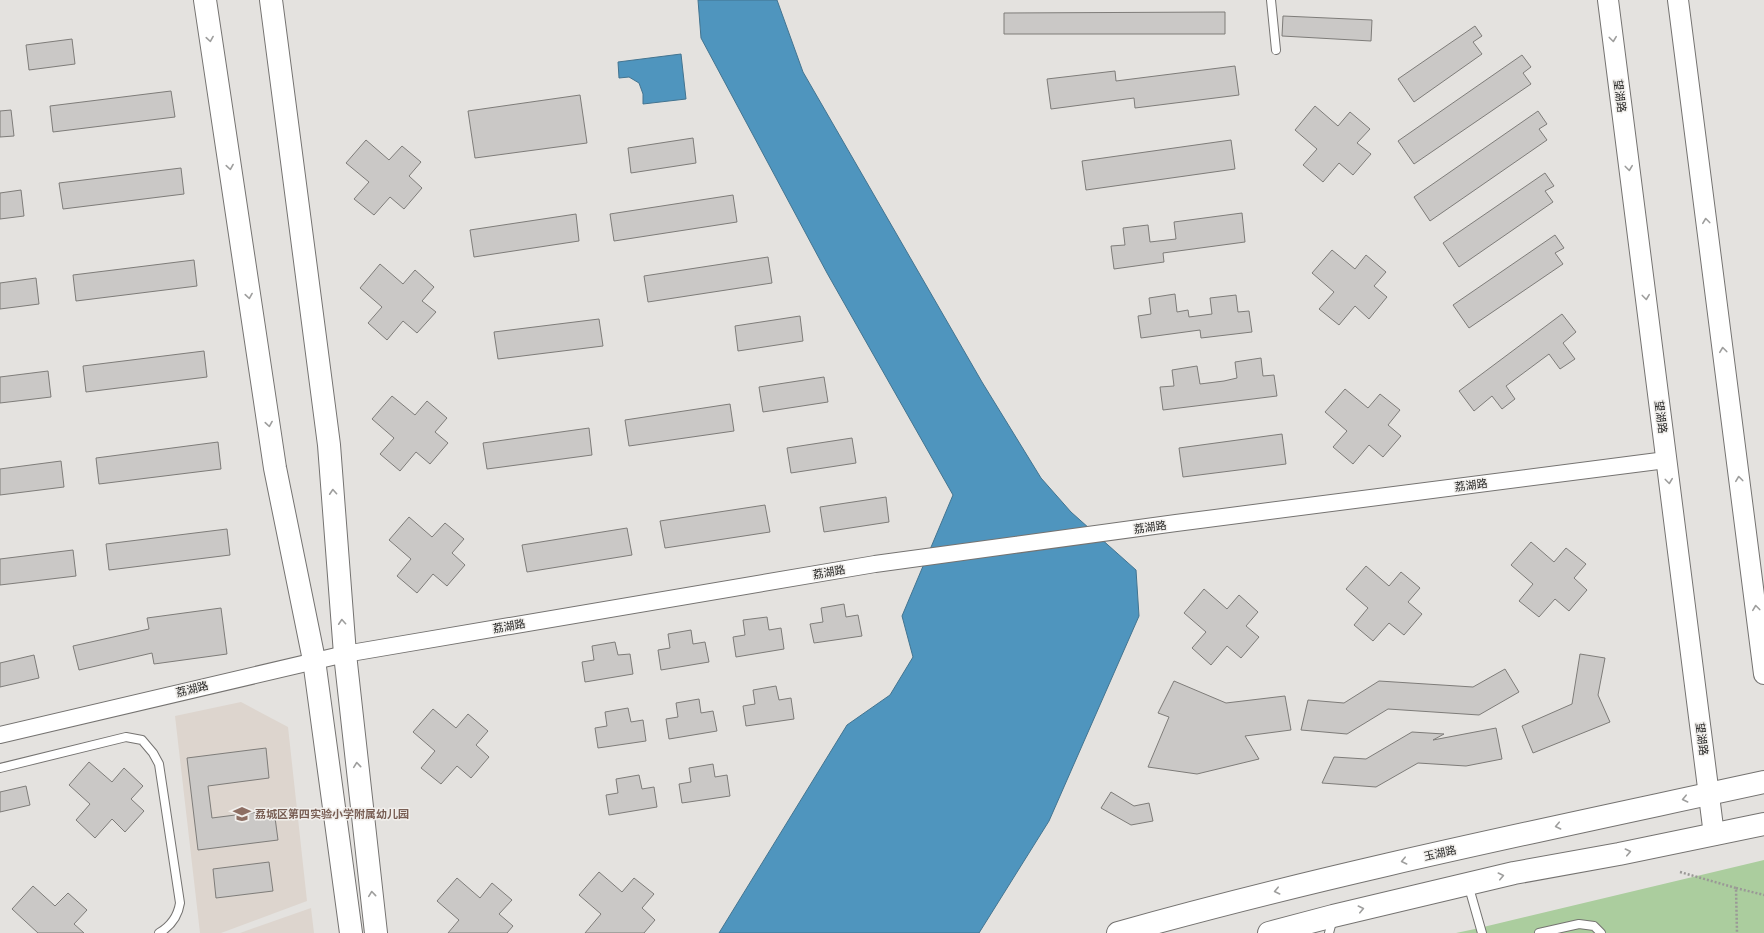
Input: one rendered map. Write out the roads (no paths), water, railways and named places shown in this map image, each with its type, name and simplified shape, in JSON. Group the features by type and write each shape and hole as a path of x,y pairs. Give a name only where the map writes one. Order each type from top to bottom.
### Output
{"main road":[{"path":"205,0 275,468 314,660 351,933"},
{"path":"271,0 329,445 345,654 376,933"},
{"name":"玉湖路","path":"1118,933 1198,911 1346,874 1512,836 1764,782"},
{"path":"1269,933 1331,924 1468,884 1514,873 1764,824"}],"street":[{"name":"望湖路","path":"1608,0 1714,835"},
{"path":"1678,0 1764,674"},
{"name":"荔湖路","path":"0,735 314,660 875,564 1176,523 1666,460"}],"lane":[{"path":"1271,0 1276,50"},
{"path":"0,768 126,737 142,740 153,753 159,764 180,903 178,913 167,928 159,933"},
{"path":"1468,884 1482,933"},
{"path":"1539,933 1579,924 1594,926 1601,933"}],"water":[{"path":"698,0 777,0 803,72 982,382 1041,478 1071,512 1136,570 1139,616 1049,821 979,933 719,933 847,725 890,695 913,657 902,616 953,495 827,273 701,38"},
{"path":"681,54 686,99 643,104 643,94 639,83 629,77 619,78 618,62"}],"place":[{"name":"荔城区第四实验小学附属幼儿园","path":"242,814"}]}
